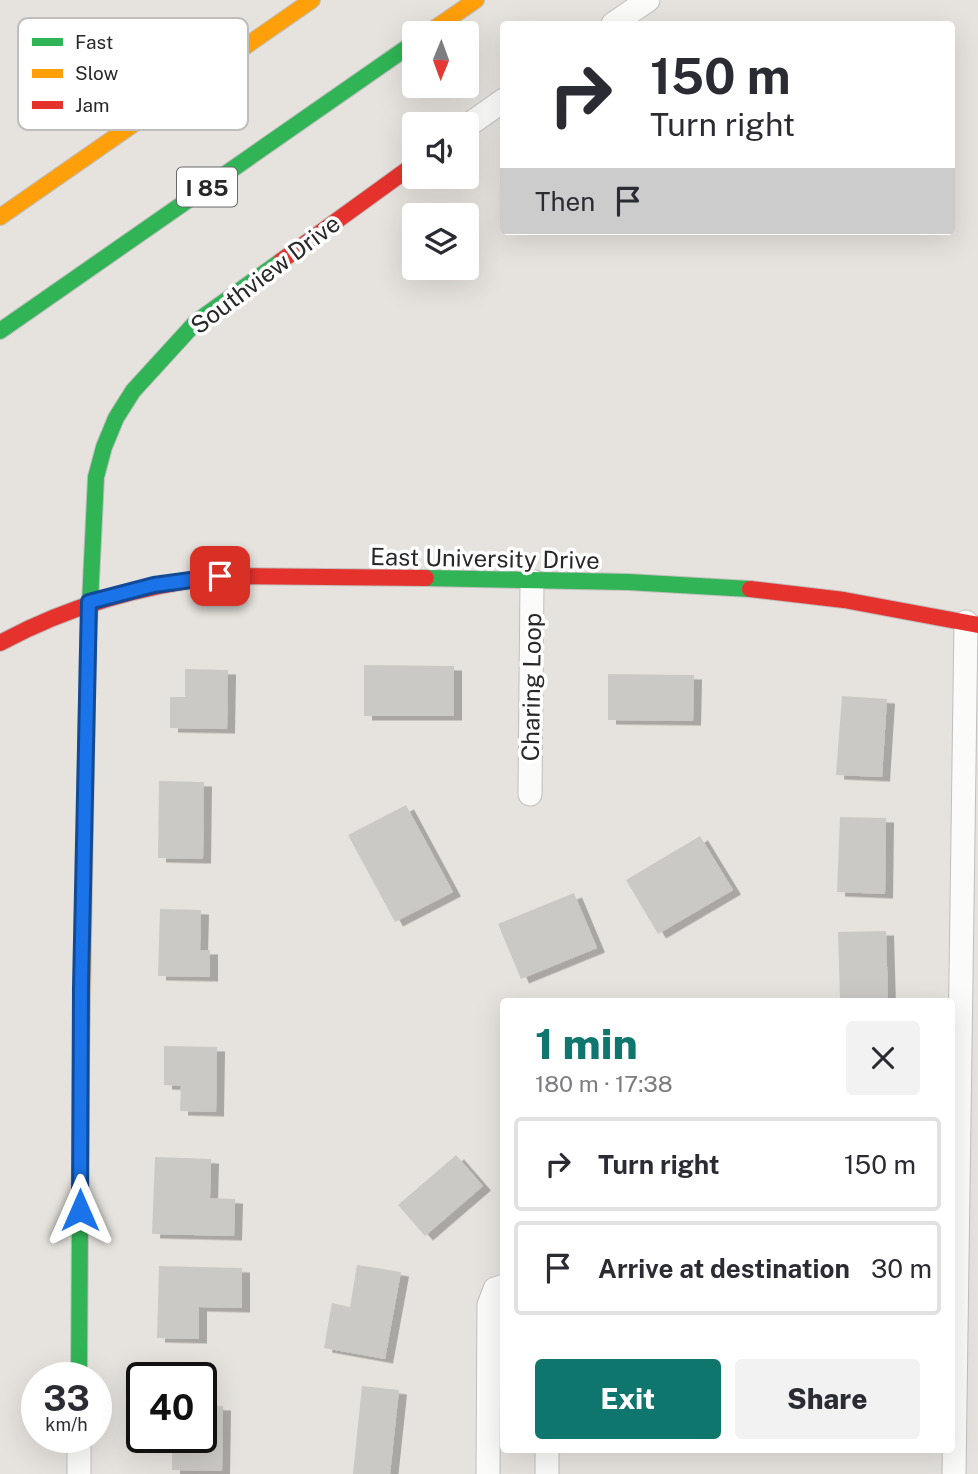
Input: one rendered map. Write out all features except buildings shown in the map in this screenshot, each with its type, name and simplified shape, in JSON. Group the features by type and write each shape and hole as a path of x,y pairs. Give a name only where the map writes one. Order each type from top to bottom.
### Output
{"main road":[{"path":"248,44 312,0"},
{"path":"445,21 476,0"},
{"name":"I 85","path":"0,331 402,51"},
{"path":"0,216 124,130"},
{"name":"Southview Drive","path":"79,1362 81,987 89,602 96,477 104,447 133,391 196,321 402,173"},
{"name":"East University Drive","path":"0,643 30,626 89,602 154,585 220,576 532,581 764,590 865,604 972,624"}],"street":[{"path":"617,21 648,0"},
{"path":"479,118 500,103"},
{"name":"Charing Loop","path":"530,794 532,581"},
{"path":"955,1427 972,624"},
{"path":"488,1474 489,1305 495,1289 500,1287"},
{"path":"79,1453 79,1474"},
{"path":"547,1453 547,1474"},
{"path":"954,1453 954,1474"}],"traffic: fast":[{"path":"0,331 402,51"},
{"path":"88,644 96,477 116,418 133,391 196,322 281,261"},
{"path":"426,578 628,582 750,589"},
{"path":"79,1362 81,1058"}],"traffic: slow":[{"path":"248,45 312,0"},
{"path":"445,21 476,0"},
{"path":"0,217 125,130"},
{"path":"81,1058 88,644"}],"traffic: jam":[{"path":"281,261 402,173"},
{"path":"0,643 53,618 107,599 191,580 220,576 426,578"},
{"path":"750,589 844,600 978,625"}],"route":[{"path":"80,1210 81,987 89,602 132,589 220,576"}]}
